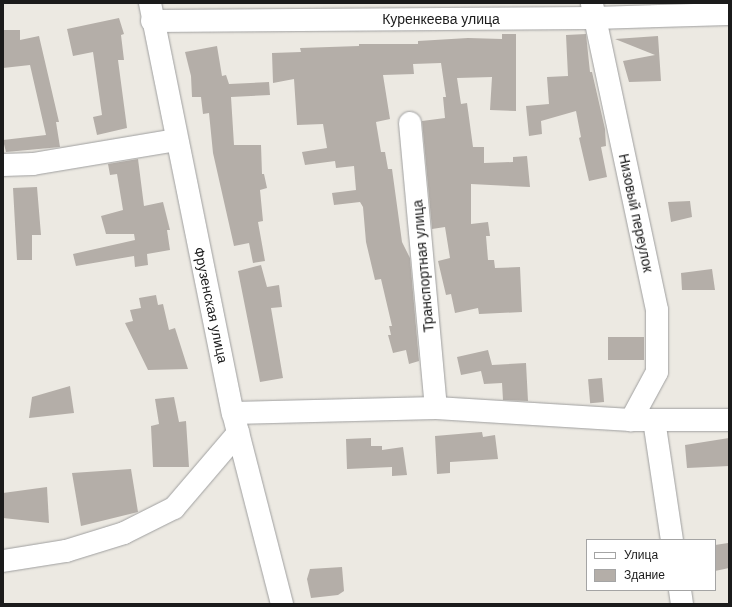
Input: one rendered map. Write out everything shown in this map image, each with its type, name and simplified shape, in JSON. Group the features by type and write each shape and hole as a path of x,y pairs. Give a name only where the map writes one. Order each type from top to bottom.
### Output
{"street":[{"name":"Куренкеева улица","path":"151,12 593,11 729,14"},
{"name":"Низовый переулок","path":"593,11 657,310 657,372 631,420"},
{"name":"Фрузенская улица","path":"151,12 236,423 282,604"},
{"name":"Транспортная улица","path":"410,123 436,408"},
{"path":"3,165 33,164 177,140"},
{"path":"3,561 66,551 124,533 174,508 236,423 436,408 631,420 729,420"},
{"path":"654,420 672,539"},
{"path":"680,591 682,604"}],"building":[{"path":"119,18 124,34 121,35 124,60 118,60 127,128 97,135 93,117 102,115 93,52 73,56 67,29"},
{"path":"3,30 20,30 20,40 39,36 59,122 56,122 60,147 6,152 3,140 46,135 30,65 3,68"},
{"path":"502,34 516,34 516,111 490,110 492,77 457,78 461,104 467,103 473,147 484,147 484,163 513,162 513,157 527,156 530,187 471,184 471,224 488,222 490,236 486,236 488,260 494,260 495,268 520,267 522,312 479,314 478,308 455,313 451,294 446,295 438,261 450,258 445,227 432,229 422,121 445,118 443,97 446,97 441,63 413,64 414,74 383,75 390,119 376,122 381,152 385,152 388,169 392,169 402,242 410,258 419,361 409,364 406,350 393,353 388,335 391,335 389,326 392,326 381,279 375,280 366,242 363,207 360,202 334,205 332,193 356,190 354,166 336,168 335,161 305,165 302,152 327,148 323,124 297,125 294,79 273,83 272,53 301,52 300,48 359,46 359,44 418,44 418,41 468,38 502,39"},
{"path":"586,34 590,72 592,72 605,129 606,146 601,147 607,177 589,181 579,138 581,137 576,111 541,121 542,134 529,136 526,106 549,104 547,77 568,76 566,35"},
{"path":"658,36 661,81 629,82 623,61 655,55 615,39"},
{"path":"217,46 222,76 226,75 229,84 269,82 270,95 231,97 234,145 261,145 262,174 264,174 267,188 260,190 263,221 258,222 265,261 253,263 249,243 234,246 213,153 209,113 203,114 201,97 192,97 191,76 185,52"},
{"path":"138,159 144,206 163,202 170,230 167,230 170,250 147,254 148,265 135,267 134,256 76,266 73,254 135,240 134,234 106,234 101,216 123,210 117,174 110,175 108,164"},
{"path":"37,187 41,235 32,235 32,260 17,260 13,188"},
{"path":"690,201 692,217 671,222 668,202"},
{"path":"261,265 267,287 279,285 282,307 271,308 283,378 260,382 238,271"},
{"path":"712,269 715,290 682,290 681,273"},
{"path":"156,295 158,305 163,304 169,330 175,328 188,369 148,370 125,323 133,321 130,310 141,308 139,298"},
{"path":"608,337 644,337 644,360 608,360"},
{"path":"488,350 492,365 526,363 528,401 503,400 502,383 484,384 481,371 461,375 457,357"},
{"path":"602,378 604,402 590,403 588,379"},
{"path":"70,386 74,413 29,418 32,397"},
{"path":"174,397 179,422 186,421 189,467 153,467 151,426 159,424 155,399"},
{"path":"482,432 483,437 495,435 498,459 450,462 450,473 437,474 435,436"},
{"path":"371,438 371,446 382,446 382,450 403,447 407,475 392,476 392,467 347,469 346,439"},
{"path":"729,438 729,466 687,468 685,445"},
{"path":"131,469 138,512 81,526 72,473"},
{"path":"47,487 49,523 3,518 3,493"},
{"path":"728,543 729,568 716,571 716,545"},
{"path":"342,567 344,591 338,595 311,598 307,579 310,569"}]}
